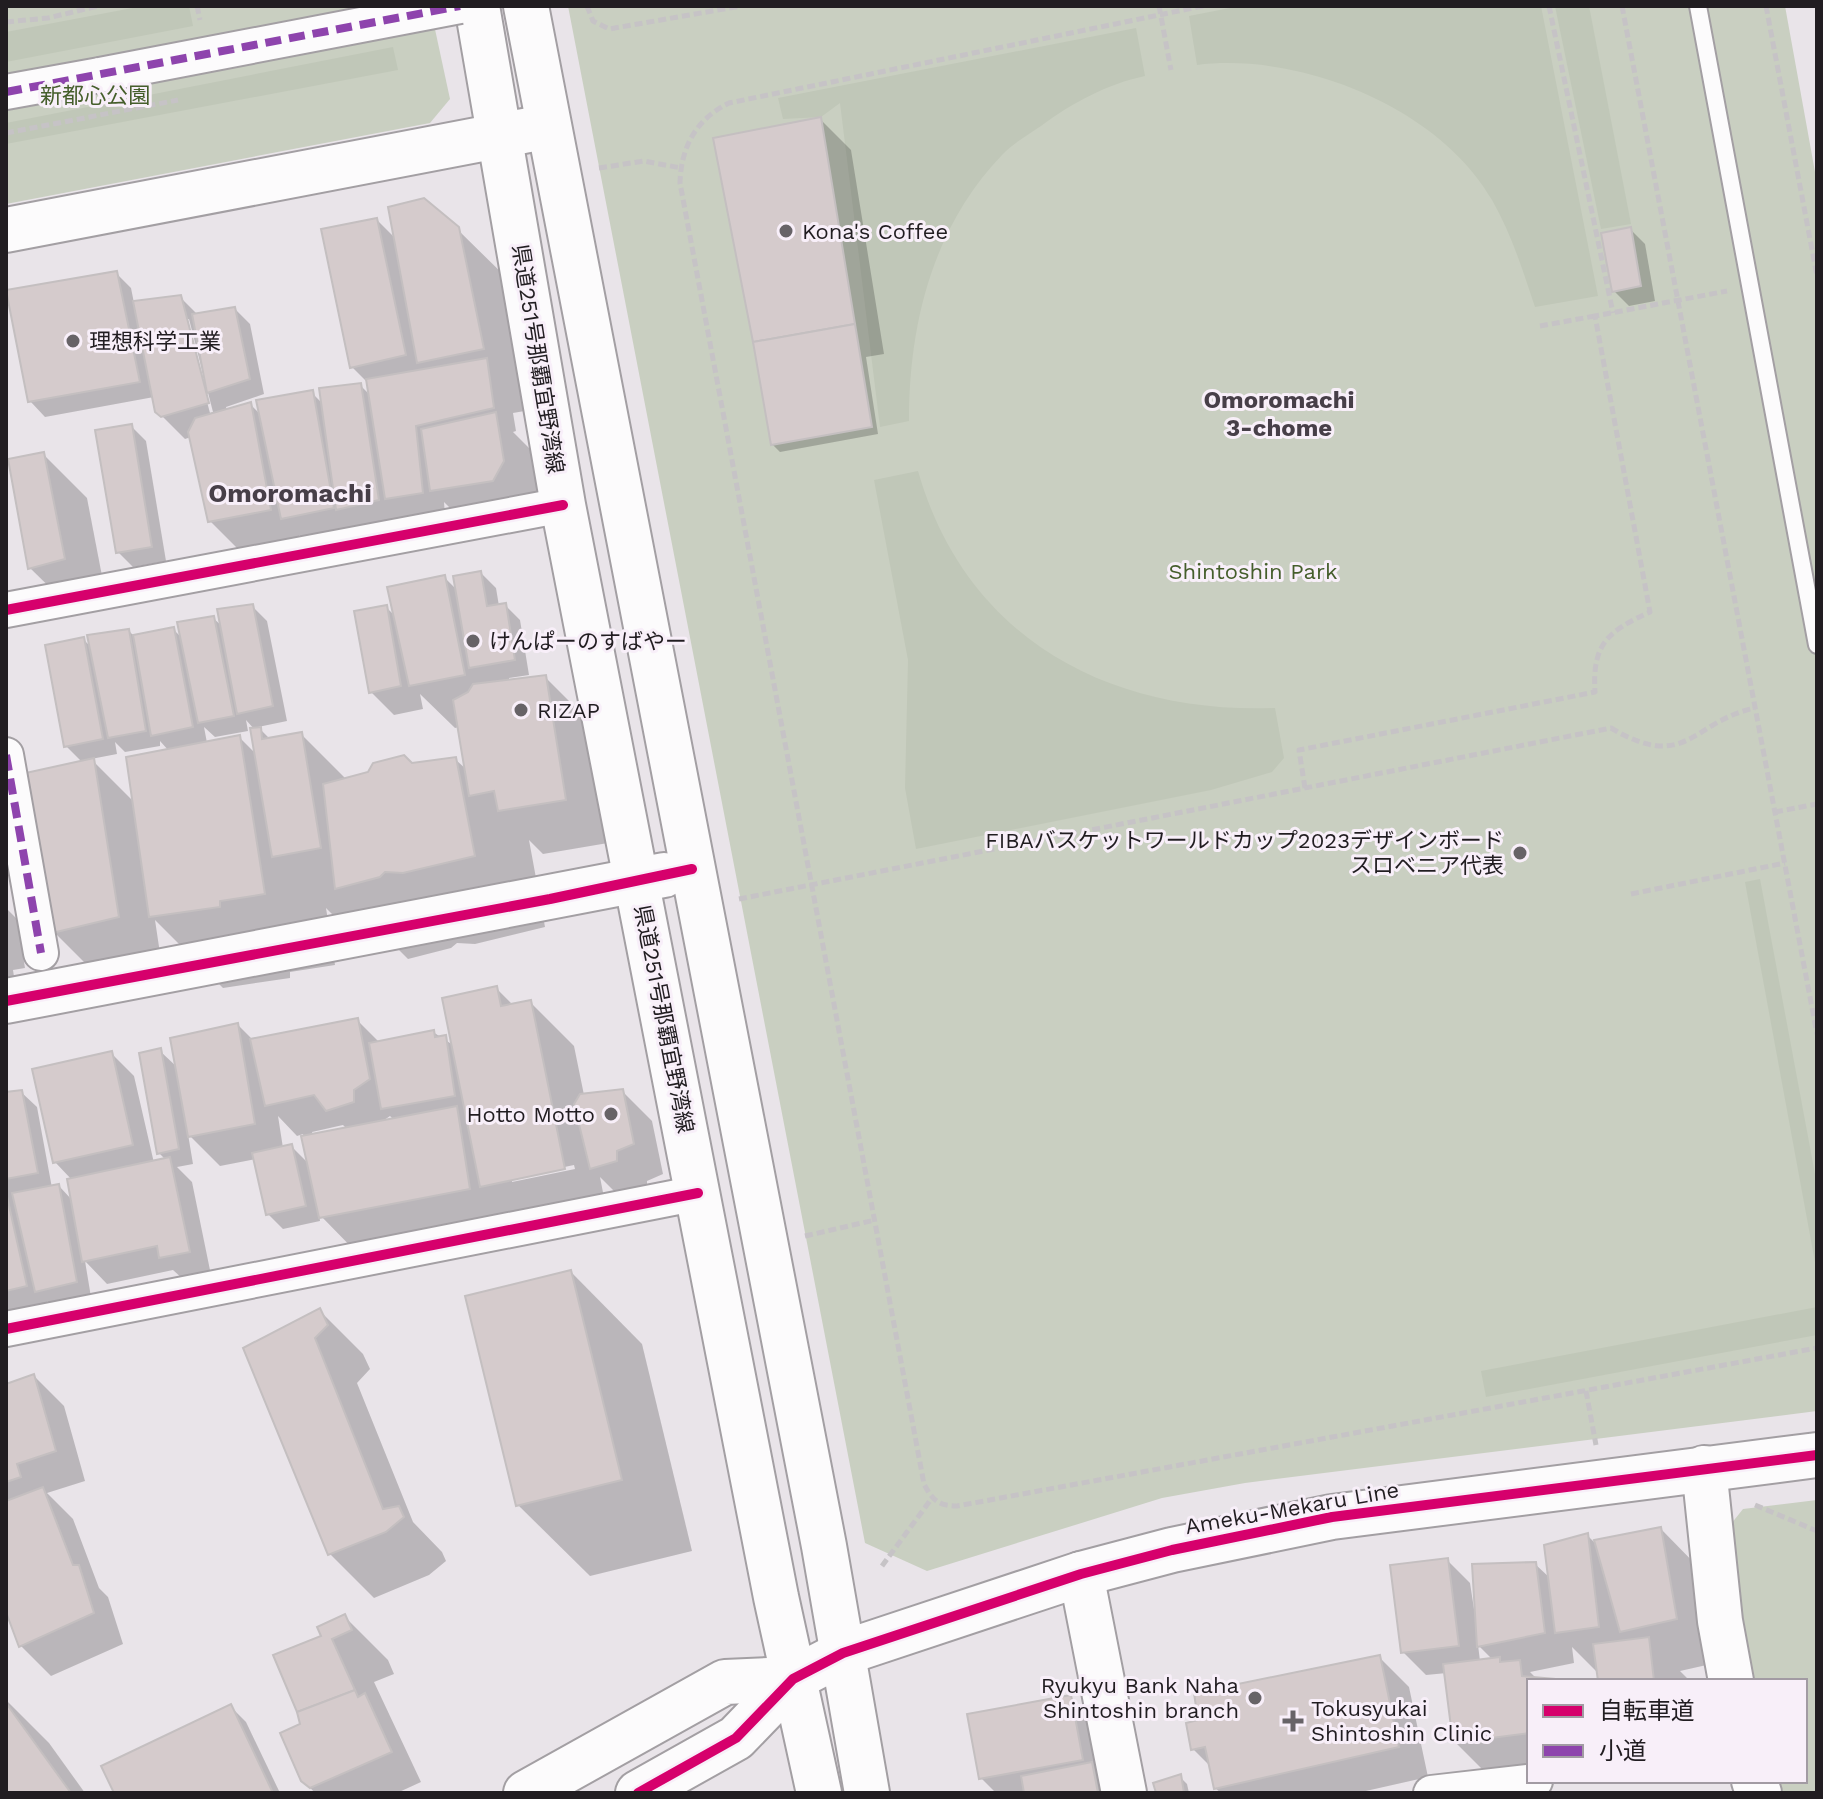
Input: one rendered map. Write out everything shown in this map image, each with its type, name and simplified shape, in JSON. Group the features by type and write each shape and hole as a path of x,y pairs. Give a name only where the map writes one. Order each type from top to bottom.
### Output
{"main road":[{"name":"県道251号那覇宜野湾線","path":"477,6 563,505 793,1679 819,1793"},
{"path":"526,6 843,1653 867,1793"},
{"path":"6,230 551,126"},
{"path":"6,1001 692,869"},
{"name":"Ameku-Mekaru Line","path":"793,1679 843,1653 1081,1574 1211,1541 1332,1517 1817,1455"},
{"path":"1704,1468 1720,1621 1731,1679"},
{"path":"1081,1574 1124,1793"},
{"path":"526,1793 725,1682 793,1679"},
{"path":"638,1793 736,1738 793,1679"}],"street":[{"path":"6,92 460,6"},
{"path":"6,610 563,505"},
{"path":"6,755 41,953"},
{"path":"6,1329 698,1193"},
{"path":"1431,1793 1527,1782"}],"lane":[{"path":"1698,6 1817,645"}],"path":[{"path":"6,22 48,18 98,6"},
{"path":"587,6 593,21 609,29 741,6"},
{"path":"1159,6 1171,70"},
{"path":"1203,6 729,103 716,110 696,129 681,168 680,183 734,480 924,1484 932,1498 944,1506 957,1506 1817,1348"},
{"path":"1549,6 1613,313"},
{"path":"1622,6 1817,1034"},
{"path":"1766,6 1817,276"},
{"path":"587,170 644,161 681,168"},
{"path":"1540,326 1750,287"},
{"path":"1305,788 1299,750 1595,692 1593,667 1604,641 1623,624 1650,612 1595,316"},
{"path":"728,902 1611,728 1629,738 1675,746 1694,739 1727,714 1755,708"},
{"path":"1775,812 1817,804"},
{"path":"1631,894 1785,863"},
{"path":"794,1238 875,1220"},
{"path":"1586,1391 1596,1445"},
{"path":"882,1566 932,1498"},
{"path":"1748,1502 1817,1531"}],"green space":[{"name":"新都心公園","path":"6,6 430,6 450,99 430,123 6,204"},
{"path":"143,6 189,6 193,26 6,62 6,32"},
{"name":"Shintoshin Park","path":"568,6 1785,6 1817,183 1817,1411 1245,1483 1162,1498 927,1571 865,1543"},
{"path":"1240,6 1541,6 1598,296 1535,307 1511,239 1492,200 1468,167 1438,138 1403,113 1322,77 1237,63 1197,65 1189,16"},
{"path":"1555,6 1589,6 1631,224 1601,229"},
{"path":"1136,28 1145,76 1090,95 1015,143 978,183 958,214 929,279 920,314 910,385 909,421 880,427 840,103 821,117 783,119 778,98"},
{"path":"393,47 398,70 6,144 6,123"},
{"path":"918,471 940,530 971,580 1008,621 1052,655 1102,680 1156,697 1214,706 1275,708 1284,758 1272,772 1211,790 916,849 905,788 908,660 874,480"},
{"path":"1760,879 1817,1185 1817,1273 1745,882"},
{"path":"1817,1307 1817,1335 1486,1397 1481,1371"},
{"path":"1817,1500 1817,1793 1778,1793 1773,1783 1807,1783 1807,1679 1750,1679 1731,1524 1743,1509"}],"building":[{"name":"Kona's Coffee","path":"821,117 855,324 753,342 713,138"},
{"path":"424,198 459,227 484,349 417,363 388,207"},
{"path":"377,218 406,355 350,368 321,229"},
{"path":"1631,227 1641,286 1612,292 1601,233"},
{"name":"理想科学工業","path":"117,271 140,382 28,402 6,290"},
{"path":"181,295 209,403 161,417 155,412 133,301"},
{"path":"235,307 250,379 207,393 192,314"},
{"path":"855,324 872,427 771,445 753,342"},
{"path":"487,358 494,408 416,426 423,493 385,499 366,379"},
{"path":"361,383 379,500 336,510 319,388"},
{"path":"313,390 334,508 281,519 256,400"},
{"path":"251,402 271,510 208,522 188,432 195,418"},
{"path":"496,412 504,461 493,481 430,491 421,429"},
{"path":"132,424 152,547 116,553 95,430"},
{"path":"44,452 65,559 28,569 8,459"},
{"path":"481,571 487,606 506,603 515,660 469,668 453,576"},
{"path":"445,575 465,675 409,686 387,587"},
{"path":"253,604 273,706 237,714 217,609"},
{"path":"387,605 401,686 369,693 354,611"},
{"path":"214,616 234,716 198,723 177,622"},
{"path":"174,627 193,727 151,736 133,635"},
{"path":"129,629 146,731 108,738 87,635"},
{"path":"84,637 103,739 64,747 45,645"},
{"path":"546,675 566,800 498,811 494,791 469,796 453,700 468,692 473,684"},
{"path":"261,727 262,739 302,732 321,848 272,857 250,728"},
{"path":"240,735 265,894 220,901 220,907 149,917 126,757"},
{"path":"404,755 412,763 456,757 475,856 403,873 385,872 380,877 335,889 323,784 368,772 373,763"},
{"path":"94,758 119,917 52,933 21,774"},
{"path":"497,986 501,1006 531,1000 565,1169 480,1187 442,998"},
{"path":"358,1018 370,1079 354,1090 354,1102 326,1111 314,1095 265,1106 250,1039"},
{"path":"238,1023 255,1124 188,1137 170,1038"},
{"path":"434,1030 435,1037 446,1035 455,1096 381,1109 369,1043"},
{"path":"161,1048 179,1149 157,1154 139,1053"},
{"path":"112,1051 133,1145 53,1163 32,1069"},
{"path":"623,1089 634,1144 617,1151 617,1161 590,1169 574,1104 580,1094"},
{"path":"22,1090 38,1173 6,1179 6,1092"},
{"path":"457,1106 470,1189 319,1218 301,1136"},
{"path":"292,1144 306,1206 266,1215 252,1153"},
{"path":"170,1157 190,1252 159,1258 157,1246 82,1262 67,1179"},
{"path":"59,1184 77,1282 35,1292 12,1193"},
{"path":"6,1192 27,1286 6,1291"},
{"path":"571,1270 622,1480 516,1506 465,1296"},
{"path":"320,1308 328,1325 315,1338 383,1509 399,1506 404,1517 386,1532 328,1555 243,1348"},
{"path":"34,1374 56,1451 17,1464 21,1477 6,1482 6,1384"},
{"path":"43,1487 73,1565 79,1565 94,1613 19,1647 6,1612 6,1501"},
{"path":"1661,1527 1677,1619 1620,1632 1594,1540"},
{"path":"1588,1533 1599,1627 1555,1633 1544,1545"},
{"path":"1448,1558 1459,1646 1401,1653 1390,1565"},
{"path":"1536,1562 1545,1633 1477,1647 1472,1564"},
{"path":"345,1614 352,1630 332,1639 355,1690 297,1712 273,1655 321,1636 317,1627"},
{"path":"1649,1637 1654,1679 1598,1679 1593,1644"},
{"name":"Tokusyukai Shintoshin Clinic","path":"1380,1655 1399,1747 1214,1789 1205,1747 1191,1750 1186,1723 1198,1720 1194,1693"},
{"path":"1500,1657 1500,1662 1520,1660 1522,1676 1556,1679 1527,1679 1527,1733 1453,1743 1443,1664"},
{"path":"355,1690 358,1697 365,1693 392,1752 310,1788 301,1781 280,1733 300,1724 297,1712"},
{"path":"1071,1695 1083,1760 979,1779 967,1714"},
{"path":"6,1703 71,1793 6,1793"},
{"path":"231,1704 273,1793 114,1793 101,1766"},
{"path":"1092,1762 1098,1793 1024,1793 1021,1776"},
{"path":"1181,1774 1184,1793 1156,1793 1153,1783"}],"marked path":[{"path":"6,92 460,6"},
{"path":"6,755 41,953"}],"cycle path":[{"path":"6,610 563,505"},
{"path":"6,1001 550,899 692,869"},
{"path":"6,1329 698,1193"},
{"path":"638,1793 736,1738 793,1679 843,1653 1081,1574 1172,1550 1332,1517 1817,1455"}],"place":[{"name":"Kona's Coffee","path":"786,231"},
{"name":"理想科学工業","path":"73,341"},
{"name":"けんぱーのすばやー","path":"473,641"},
{"name":"RIZAP","path":"521,710"},
{"name":"FIBAバスケットワールドカップ2023デザインボード スロベニア代表","path":"1520,853"},
{"name":"Hotto Motto","path":"611,1114"},
{"name":"Ryukyu Bank Naha Shintoshin branch","path":"1255,1698"},
{"name":"Tokusyukai Shintoshin Clinic","path":"1293,1721"}],"district":[{"name":"Omoromachi 3-chome","path":"1279,414"},
{"name":"Omoromachi","path":"290,493"}]}
